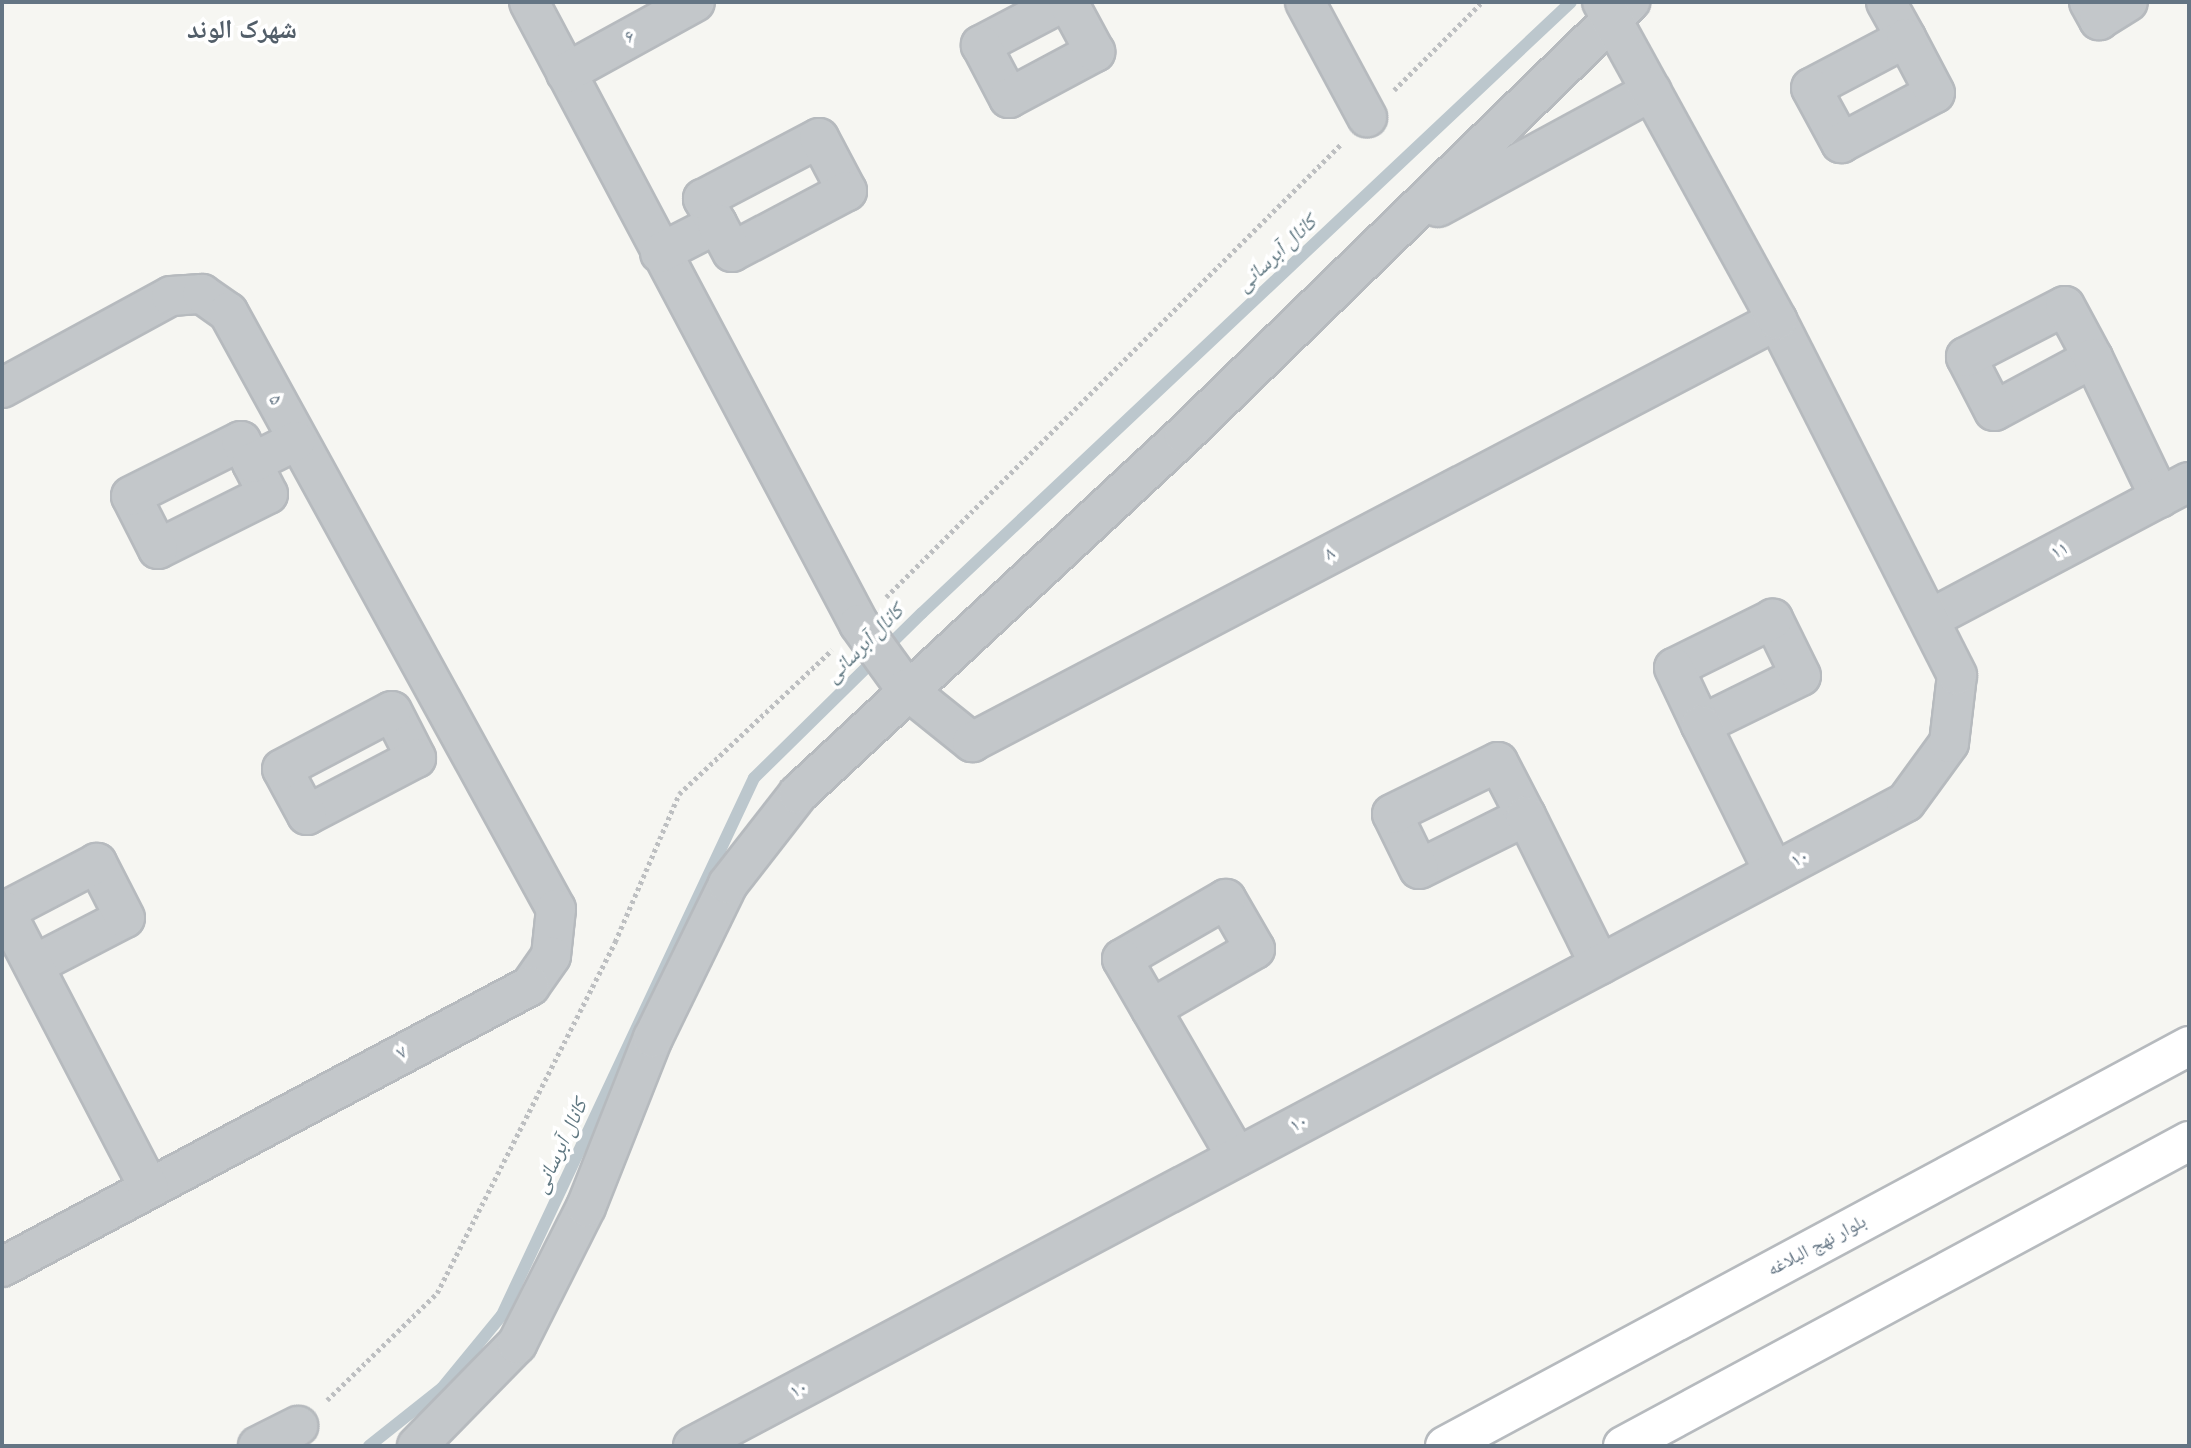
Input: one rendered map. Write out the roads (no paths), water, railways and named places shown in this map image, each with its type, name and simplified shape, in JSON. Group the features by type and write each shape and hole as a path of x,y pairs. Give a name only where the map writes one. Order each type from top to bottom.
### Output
{"main road":[{"name":"بلوار نهج البلاغه","path":"1444,1446 2189,1046"},
{"path":"1623,1446 2189,1142"}],"street":[{"path":"529,2 859,624 902,682"},
{"name":"۶","path":"566,73 695,2"},
{"path":"1305,2 1367,117"},
{"path":"1886,2 1906,38"},
{"path":"417,1446 517,1344 586,1207 653,1038 728,884 798,793 902,682 1184,435 1398,229 1622,6 1652,91 1777,320 1930,619"},
{"path":"1398,229 1652,91"},
{"path":"660,253 717,223"},
{"name":"۵","path":"2,388 171,296 202,294 228,312 444,713"},
{"name":"۸","path":"902,682 972,742 1777,320"},
{"path":"2093,358 2175,490"},
{"path":"252,463 296,441"},
{"name":"۱۱","path":"1930,619 2175,490"},
{"name":"۱۰","path":"693,1446 1906,802 1949,743 1957,675 1930,619"},
{"path":"404,734 444,713"},
{"name":"۷","path":"2,1267 530,986 551,956 556,909 444,713"},
{"path":"1701,725 1774,872"},
{"path":"1526,816 1600,965"},
{"path":"34,965 149,1188"},
{"path":"1151,1009 1237,1157"},
{"path":"258,1446 298,1426"}],"waterway":[{"name":"کانال آبرسانی","path":"369,1446 442,1388 502,1315 754,778 922,613 1571,2"}],"district":[{"name":"شهرک الوند","path":"242,30"}]}
